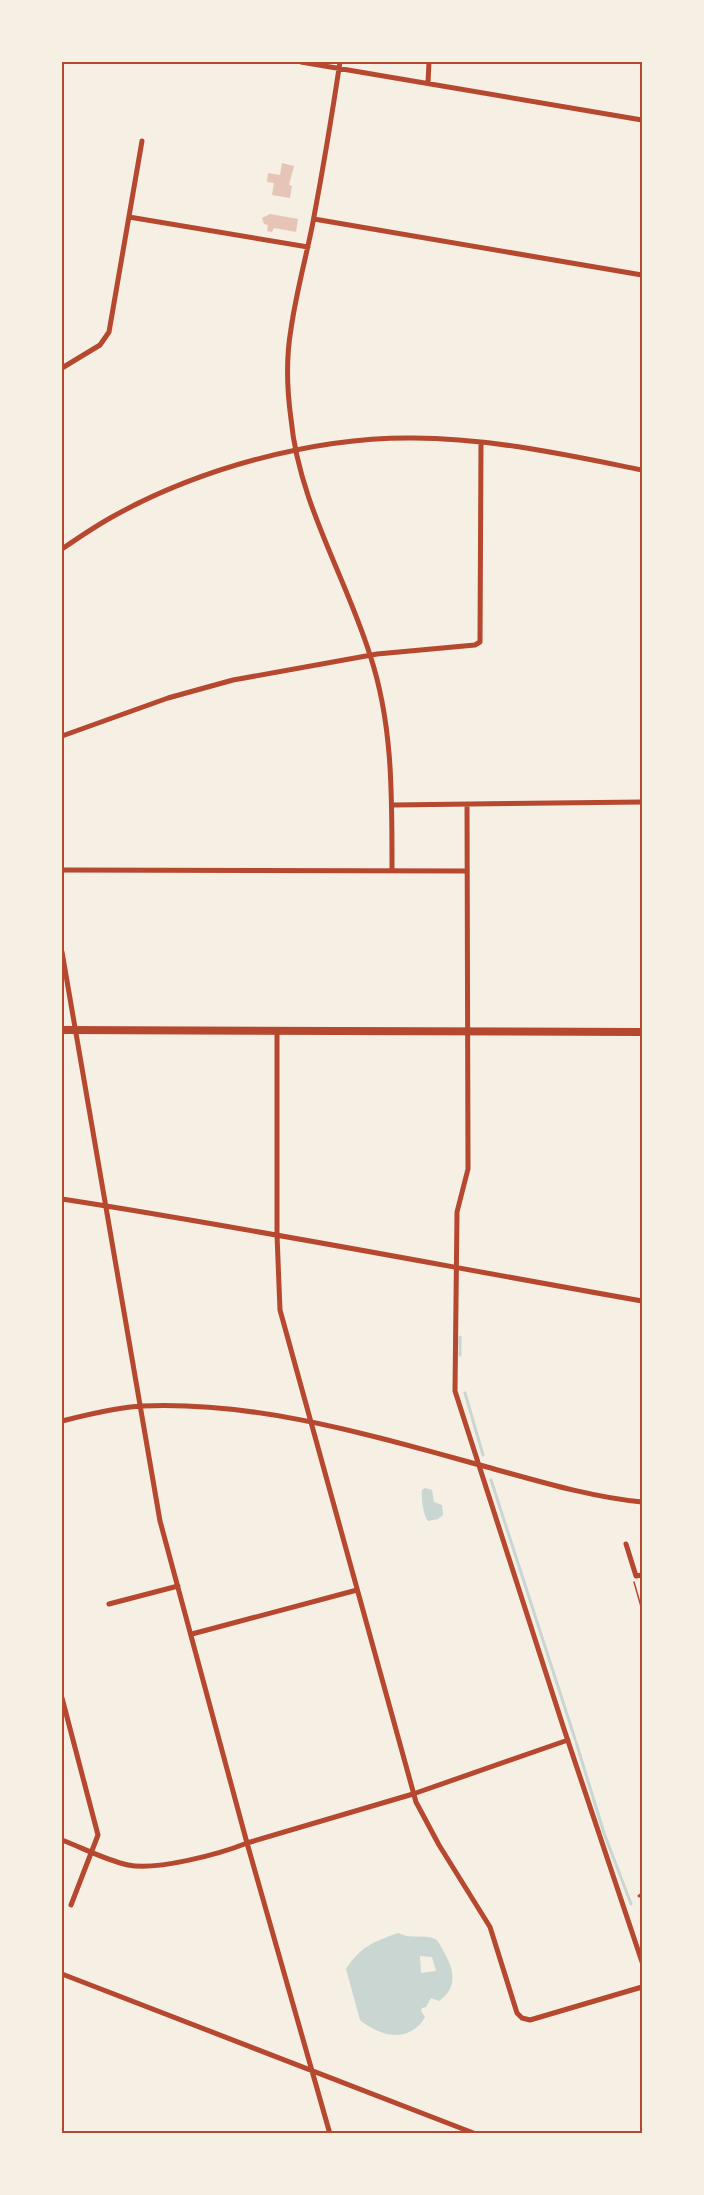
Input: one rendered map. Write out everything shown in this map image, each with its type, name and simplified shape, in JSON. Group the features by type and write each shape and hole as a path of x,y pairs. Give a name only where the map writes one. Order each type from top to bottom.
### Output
{"main road":[{"path":"62,1030 642,1032"}],"street":[{"path":"302,62 339,65 428,83 642,120"},
{"path":"428,83 429,62"},
{"path":"339,65 314,219 291,330 289,390 295,451 320,531 371,656 385,717 393,805 392,870"},
{"path":"62,368 100,345 109,332 142,141"},
{"path":"129,217 308,247"},
{"path":"314,219 642,275"},
{"path":"62,549 110,518 163,492 229,466 295,451 353,442 412,438 481,442 555,453 642,470"},
{"path":"62,736 168,698 233,680 371,656 475,645 480,642 481,442"},
{"path":"393,805 642,802"},
{"path":"467,804 468,1169 457,1212 455,1391 642,1962"},
{"path":"62,870 467,871"},
{"path":"62,952 160,1521 247,1843 330,2133"},
{"path":"277,1031 277,1235 280,1310 413,1794 440,1845 490,1927 517,2013 522,2018 530,2020 642,1988"},
{"path":"62,1199 277,1235 456,1269 642,1299"},
{"path":"62,1421 140,1406 222,1407 310,1421 613,1499 642,1502"},
{"path":"626,1544 639,1576"},
{"path":"109,1605 178,1586"},
{"path":"192,1634 357,1590"},
{"path":"62,1698 98,1835 71,1905"},
{"path":"62,1840 126,1865 172,1862 231,1850 247,1843 413,1794 568,1740"},
{"path":"62,1974 476,2133"}],"path":[{"path":"639,1576 633,1581 642,1610"}],"shaded area":[{"path":"425,1488 432,1490 434,1502 442,1505 443,1515 438,1519 428,1521 426,1518 422,1497 422,1490"},
{"path":"398,1933 437,1940 446,1955 453,1979 447,1994 439,2001 431,1998 426,2007 422,2008 421,2011 425,2017 418,2026 403,2034 394,2035 386,2034 360,2020 346,1969 363,1950 375,1942","holes":["420,1956 432,1957 436,1971 421,1973"]}],"building":[{"path":"282,163 294,166 289,185 292,186 290,198 272,195 274,183 267,182 268,173 280,175"},
{"path":"270,214 298,219 296,232 274,228 272,232 267,231 268,225 264,224 262,218"}],"waterway":[{"path":"460,1337 460,1355"},
{"path":"465,1393 483,1455"},
{"path":"491,1480 575,1739"},
{"path":"576,1742 604,1833 631,1904"}]}
